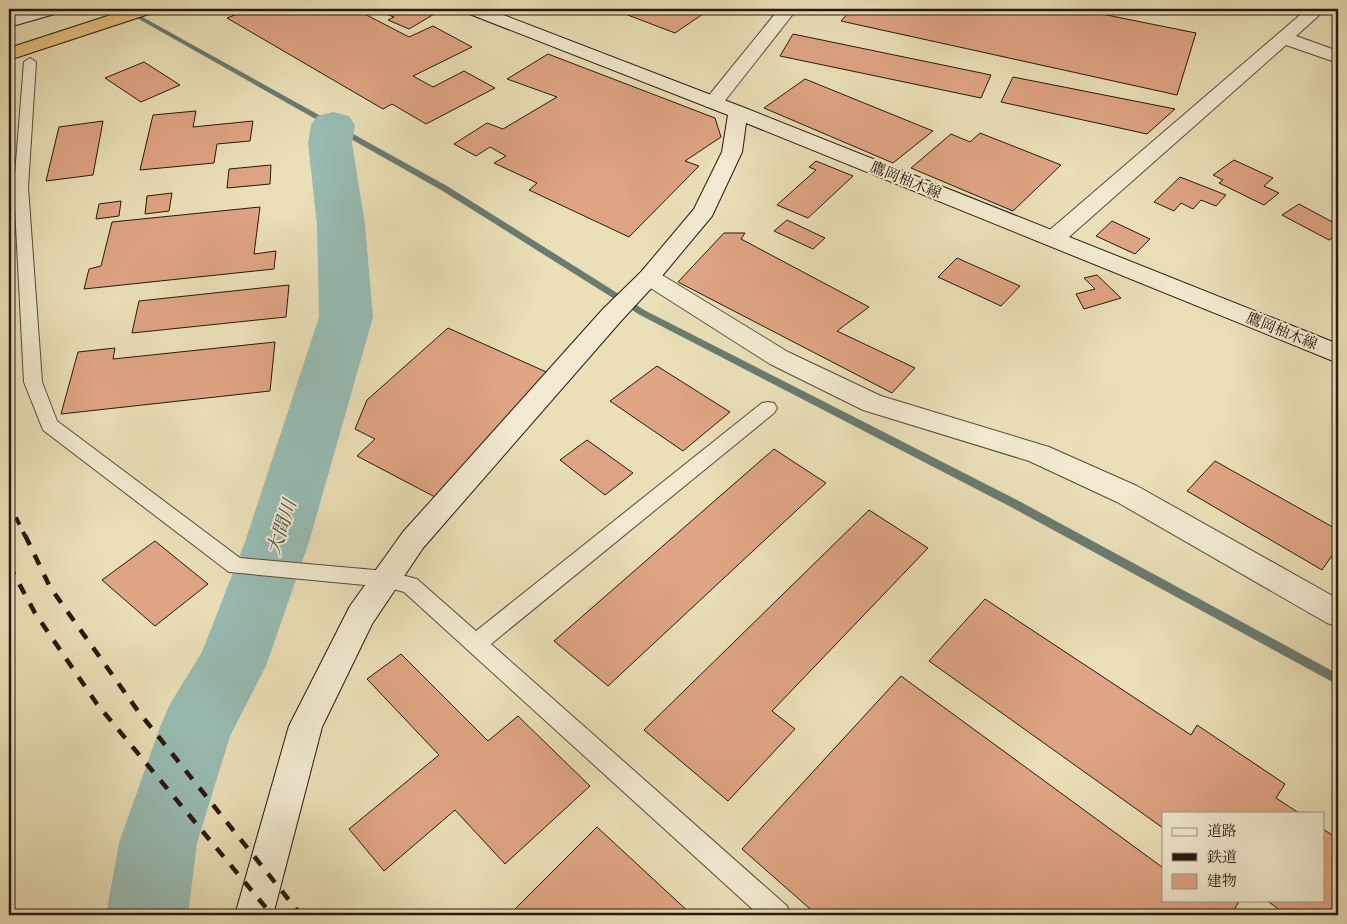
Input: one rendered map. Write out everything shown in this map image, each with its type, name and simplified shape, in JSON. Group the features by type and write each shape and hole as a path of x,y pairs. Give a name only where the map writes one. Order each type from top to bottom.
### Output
{"highway":[{"path":"9,54 146,9"}],"street":[{"path":"9,22 52,9"},
{"name":"鷹岡柚木線","path":"473,9 738,112 1338,354"},
{"path":"713,103 788,9"},
{"path":"1053,239 1317,9"},
{"path":"1283,38 1338,57"},
{"path":"254,915 306,726 361,615 413,540 612,315 644,283 704,210 732,152 738,112"},
{"path":"644,283 779,358 872,403 1039,454 1127,494 1338,614"}],"lane":[{"path":"30,62 21,187 33,382 49,425 236,566 386,579 410,585 778,915"},
{"path":"476,644 768,408"}],"building":[{"path":"250,9 355,9 409,37 433,26 472,47 413,76 433,87 464,71 495,88 426,124 392,104 383,109 227,18"},
{"path":"612,9 688,9 703,14 675,33"},
{"path":"852,9 1077,9 1196,33 1177,95 841,21"},
{"path":"375,10 441,10 409,29 388,20 394,17"},
{"path":"793,34 991,75 981,98 780,56"},
{"path":"548,54 715,118 721,137 685,161 699,166 629,237 529,190 537,183 494,163 506,156 490,147 476,156 454,144 487,123 503,129 557,97 507,79"},
{"path":"144,62 180,85 141,102 105,78"},
{"path":"1013,77 1175,109 1147,134 1001,102"},
{"path":"805,79 933,131 893,163 764,108"},
{"path":"196,111 193,127 253,121 250,141 217,144 214,163 140,170 153,115"},
{"path":"103,121 93,175 46,181 59,127"},
{"path":"980,133 1061,165 1013,211 911,168 951,134 970,142"},
{"path":"1234,160 1273,178 1264,186 1279,193 1264,205 1219,183 1223,180 1213,175"},
{"path":"816,161 853,176 808,218 777,205 816,170 809,167"},
{"path":"271,165 270,184 227,188 229,169"},
{"path":"1180,177 1226,195 1216,206 1201,200 1193,209 1181,203 1174,211 1154,202"},
{"path":"172,193 169,211 145,214 147,196"},
{"path":"121,201 119,216 96,219 99,204"},
{"path":"1299,204 1338,225 1338,234 1329,240 1282,215"},
{"path":"260,207 254,254 276,251 274,269 84,289 89,269 101,266 112,222"},
{"path":"787,220 825,238 813,249 774,231"},
{"path":"1112,221 1150,239 1135,254 1096,236"},
{"path":"724,233 745,233 741,239 869,307 837,331 915,368 892,393 678,282"},
{"path":"957,258 1020,286 1001,306 938,277"},
{"path":"1097,275 1121,298 1084,309 1076,294 1095,289 1084,278"},
{"path":"289,285 286,317 132,333 139,301"},
{"path":"448,328 553,375 435,497 357,456 375,439 355,429 367,400"},
{"path":"275,342 270,391 61,414 78,352 115,348 113,359"},
{"path":"657,366 730,412 683,451 610,401"},
{"path":"587,440 633,473 605,495 560,460"},
{"path":"774,449 826,483 608,686 554,641"},
{"path":"1215,461 1338,530 1338,547 1322,570 1187,491"},
{"path":"869,510 928,548 772,711 795,729 728,801 644,730"},
{"path":"155,541 208,584 155,626 102,580"},
{"path":"985,599 1191,735 1197,725 1285,784 1276,798 1297,812 1162,812 1162,827 929,661"},
{"path":"401,654 488,741 518,716 590,786 505,864 455,810 384,871 349,829 439,755 367,679"},
{"path":"901,676 1162,867 1162,902 1239,902 1231,915 817,915 742,849"},
{"path":"597,827 692,915 509,915"},
{"path":"1324,830 1338,839 1338,915 1287,915 1269,902 1324,902"}],"waterway":[{"path":"124,9 444,188 643,313 1015,504 1338,680"},
{"name":"大間川","path":"147,915 158,843 196,727 231,666 277,542 346,317 341,225 330,143 333,125"}],"railway":[{"path":"9,503 25,536"},
{"path":"25,535 50,587 138,711 301,915"},
{"path":"9,565 35,613 97,704 272,915"}]}
